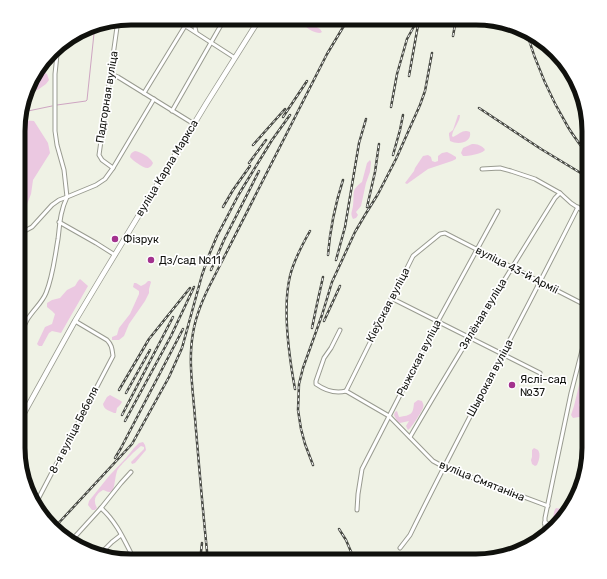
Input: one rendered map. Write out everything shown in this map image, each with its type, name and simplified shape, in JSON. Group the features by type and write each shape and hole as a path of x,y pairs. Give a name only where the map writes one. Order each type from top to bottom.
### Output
{"main road":[{"name":"вуліца Карла Маркса","path":"25,411 75,321 256,25"},
{"path":"545,523 549,525"}],"street":[{"path":"194,25 196,32"},
{"path":"172,111 221,25"},
{"name":"Падгорная вуліца","path":"113,168 102,160 99,155 117,26"},
{"path":"144,93 185,26 235,58"},
{"path":"25,324 46,293 53,267 61,211 67,197 64,170 55,131 57,55"},
{"path":"111,74 194,124"},
{"path":"25,231 32,227 52,205 59,200 105,179 154,99"},
{"path":"482,169 500,168 511,170 560,193 571,203 582,210"},
{"name":"Зялёная вуліца","path":"410,437 469,337 555,198 560,193"},
{"name":"Шырокая вуліца","path":"400,548 410,535 541,283 578,207"},
{"name":"Рыжская вуліца","path":"357,510 362,470 438,321 498,211"},
{"path":"59,222 115,255"},
{"name":"вуліца 43-й Арміі","path":"445,233 582,304"},
{"name":"Кіеўская вуліца","path":"346,391 413,256 440,234 445,233"},
{"path":"391,298 540,373"},
{"name":"8-я вуліца Бебеля","path":"38,499 113,356 110,343 75,321"},
{"path":"340,330 324,358 316,384 332,392 338,393 346,391"},
{"path":"545,529 548,506 567,414 582,353"},
{"name":"вуліца Смятаніна","path":"346,391 389,416 433,461 444,467 548,506"},
{"path":"74,537 131,472"},
{"path":"101,508 108,514 119,530 131,554"},
{"path":"104,550 121,535"}],"shaded area":[{"path":"304,25 313,25 322,32 313,32"},
{"path":"43,72 47,74 49,80 32,93"},
{"path":"458,115 460,115 460,118 452,136 453,137 463,131 470,132 469,139 460,143 450,141 449,135 449,133 453,130"},
{"path":"26,120 34,121 48,143 50,153 33,180 31,194 25,209"},
{"path":"472,144 479,145 485,150 478,154 463,156 461,153 463,148"},
{"path":"135,151 150,159 153,163 151,166 146,168 133,160 130,156 131,153"},
{"path":"447,152 456,157 456,159 428,169 407,184 405,183 423,156 428,155 431,157 432,161 435,162 438,161 438,156"},
{"path":"370,160 370,172 361,206 356,212 358,215 353,219 351,214 354,190 362,182 367,163"},
{"path":"80,279 88,286 61,333 52,331 49,333 42,346 39,346 37,344 45,327 52,324 55,314 47,307 47,303 60,298 67,290 75,286"},
{"path":"148,281 151,282 149,293 129,324 124,336 119,340 112,340 112,337 117,335 119,328 130,314 139,294 139,291 133,287 134,283 141,286"},
{"path":"582,373 582,404 580,403 579,405 582,408 582,418 573,418 571,415"},
{"path":"110,395 122,402 117,408 116,413 107,410 103,404"},
{"path":"418,400 422,401 423,408 408,430 406,426 409,421 400,423 394,415 395,412 397,411 399,417 411,414 414,403"},
{"path":"143,442 146,450 135,463 132,464 131,462 144,449 144,447 141,446 121,465 117,471 113,490 109,492 103,490 98,493 95,500 97,508 92,510 88,505 89,501 134,448 139,443"},
{"path":"534,448 538,450 540,455 538,463 535,466 532,464 531,460 532,450"},
{"path":"556,508 562,509 554,520"}],"waterway":[{"path":"57,105 87,100 94,32"},
{"path":"27,111 52,106"}],"railway":[{"path":"207,554 191,376 191,354 196,319 210,285 327,54 344,25"},
{"path":"391,107 397,74 407,39 415,25"},
{"path":"409,76 418,25"},
{"path":"453,36 455,25"},
{"path":"528,39 549,92 561,116 582,147"},
{"path":"313,465 305,444 298,410 299,384 303,368 332,282 355,232 378,194 396,159 420,105 425,91 432,53"},
{"path":"283,117 307,81"},
{"path":"479,108 582,174"},
{"path":"253,145 285,109"},
{"path":"57,524 132,444 169,377 182,348 202,275 217,236 239,194 272,140 290,115"},
{"path":"393,155 403,115"},
{"path":"336,260 345,227 359,143 366,119"},
{"path":"249,163 266,140"},
{"path":"367,207 375,172 379,144"},
{"path":"223,207 250,166"},
{"path":"211,270 224,240 259,171"},
{"path":"328,255 333,217 343,180"},
{"path":"295,389 286,318 288,289 294,264 310,231"},
{"path":"312,328 323,277"},
{"path":"324,321 340,286"},
{"path":"125,421 171,336 194,287"},
{"path":"119,390 149,339 190,288"},
{"path":"122,415 173,317"},
{"path":"115,458 183,329"},
{"path":"126,393 150,350"},
{"path":"339,529 352,554"},
{"path":"201,554 202,543"}],"place":[{"name":"Фізрук","path":"115,239"},
{"name":"Дз/сад №11","path":"151,260"},
{"name":"Яслі-сад №37","path":"512,385"}]}
